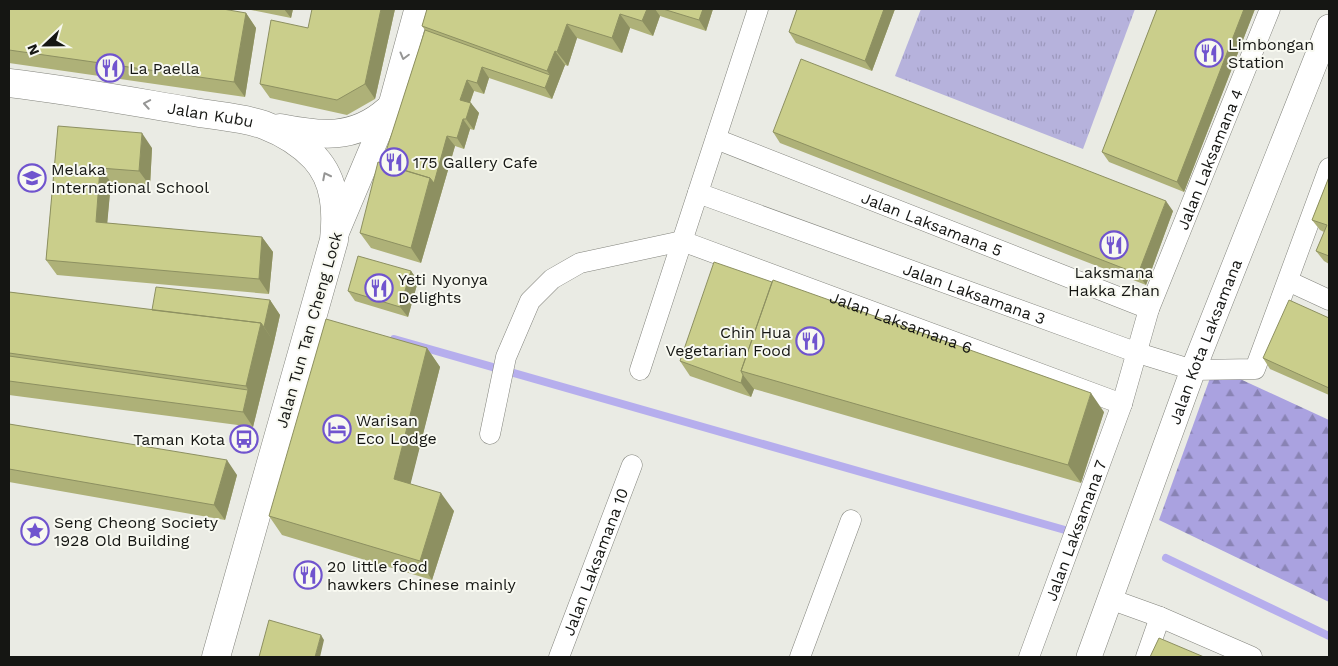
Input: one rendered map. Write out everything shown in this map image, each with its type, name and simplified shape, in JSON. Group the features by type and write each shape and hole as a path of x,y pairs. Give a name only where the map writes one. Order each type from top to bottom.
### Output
{"main road":[{"name":"Jalan Kubu","path":"9,83 80,92 263,125 301,146 316,159 335,198 336,220 334,240"},
{"path":"263,125 296,132 343,133 361,129 374,122 387,111"},
{"name":"Jalan Tun Tan Cheng Lock","path":"216,657 334,240"}],"street":[{"name":"Jalan Tun Tan Cheng Lock","path":"334,240 392,101 417,9"},
{"path":"640,370 758,9"},
{"name":"Jalan Laksamana 4","path":"1138,353 1149,309 1270,9"},
{"name":"Jalan Kota Laksamana","path":"1089,657 1193,370 1329,27"},
{"name":"Jalan Laksamana 5","path":"716,139 1149,309"},
{"path":"1329,168 1288,281 1329,300"},
{"name":"Jalan Laksamana 3","path":"698,193 1138,353 1193,370 1255,369 1288,281"},
{"path":"490,434 506,357 530,301 552,279 580,263 682,240"},
{"name":"Jalan Laksamana 6","path":"682,240 1122,404"},
{"name":"Jalan Laksamana 7","path":"1029,657 1122,404 1138,353"},
{"name":"Jalan Laksamana 10","path":"559,657 632,465"},
{"path":"800,657 851,520"},
{"path":"1110,598 1160,617 1252,657"},
{"path":"1146,657 1160,617"}],"green space":[{"path":"921,9 1135,9 1083,149 895,76"},
{"path":"1214,367 1329,420 1329,602 1159,520"}],"building":[{"path":"9,9 223,9 246,13 234,82 9,50"},
{"path":"312,9 381,9 365,84 337,100 260,84 271,20 308,28"},
{"path":"427,9 647,9 642,21 620,14 612,38 567,24 557,52 555,51 547,71 422,26"},
{"path":"663,9 703,9 699,20"},
{"path":"797,9 884,9 865,61 789,32"},
{"path":"1157,9 1244,9 1177,182 1102,152"},
{"path":"425,30 550,75 545,88 482,67 477,83 467,80 460,100 471,103 466,119 463,119 457,138 447,136 434,183 430,178 382,164"},
{"path":"801,59 1166,201 1138,274 773,132"},
{"path":"58,126 142,133 139,171 100,168 96,222 262,237 259,279 46,260"},
{"path":"378,162 430,178 411,248 360,233"},
{"path":"1329,177 1329,256 1316,251 1327,225 1312,220"},
{"path":"358,256 411,271 400,307 348,291"},
{"path":"714,262 772,282 741,371 743,375 741,383 680,361"},
{"path":"773,280 1091,393 1068,465 741,371"},
{"path":"156,287 270,300 264,327 261,323 152,310"},
{"path":"9,292 261,323 246,386 9,353"},
{"path":"1289,300 1329,318 1329,388 1263,358"},
{"path":"326,319 427,348 394,479 441,493 420,561 269,516"},
{"path":"9,356 248,390 243,412 9,381"},
{"path":"9,424 227,460 214,505 9,469"},
{"path":"269,620 321,635 315,657 259,657"},
{"path":"1159,638 1204,657 1150,657"}],"waterway":[{"path":"394,339 1072,532"},
{"path":"1166,558 1329,636"}],"place":[{"name":"Limbongan Station","path":"1209,53"},
{"name":"La Paella","path":"110,68"},
{"name":"175 Gallery Cafe","path":"394,162"},
{"name":"Melaka International School","path":"32,178"},
{"name":"Laksmana Hakka Zhan","path":"1114,245"},
{"name":"Yeti Nyonya Delights","path":"379,288"},
{"name":"Chin Hua Vegetarian Food","path":"810,341"},
{"name":"Warisan Eco Lodge","path":"337,429"},
{"name":"Taman Kota","path":"244,439"},
{"name":"Seng Cheong Society 1928 Old Building","path":"35,531"},
{"name":"20 little food hawkers Chinese mainly","path":"308,575"}]}
